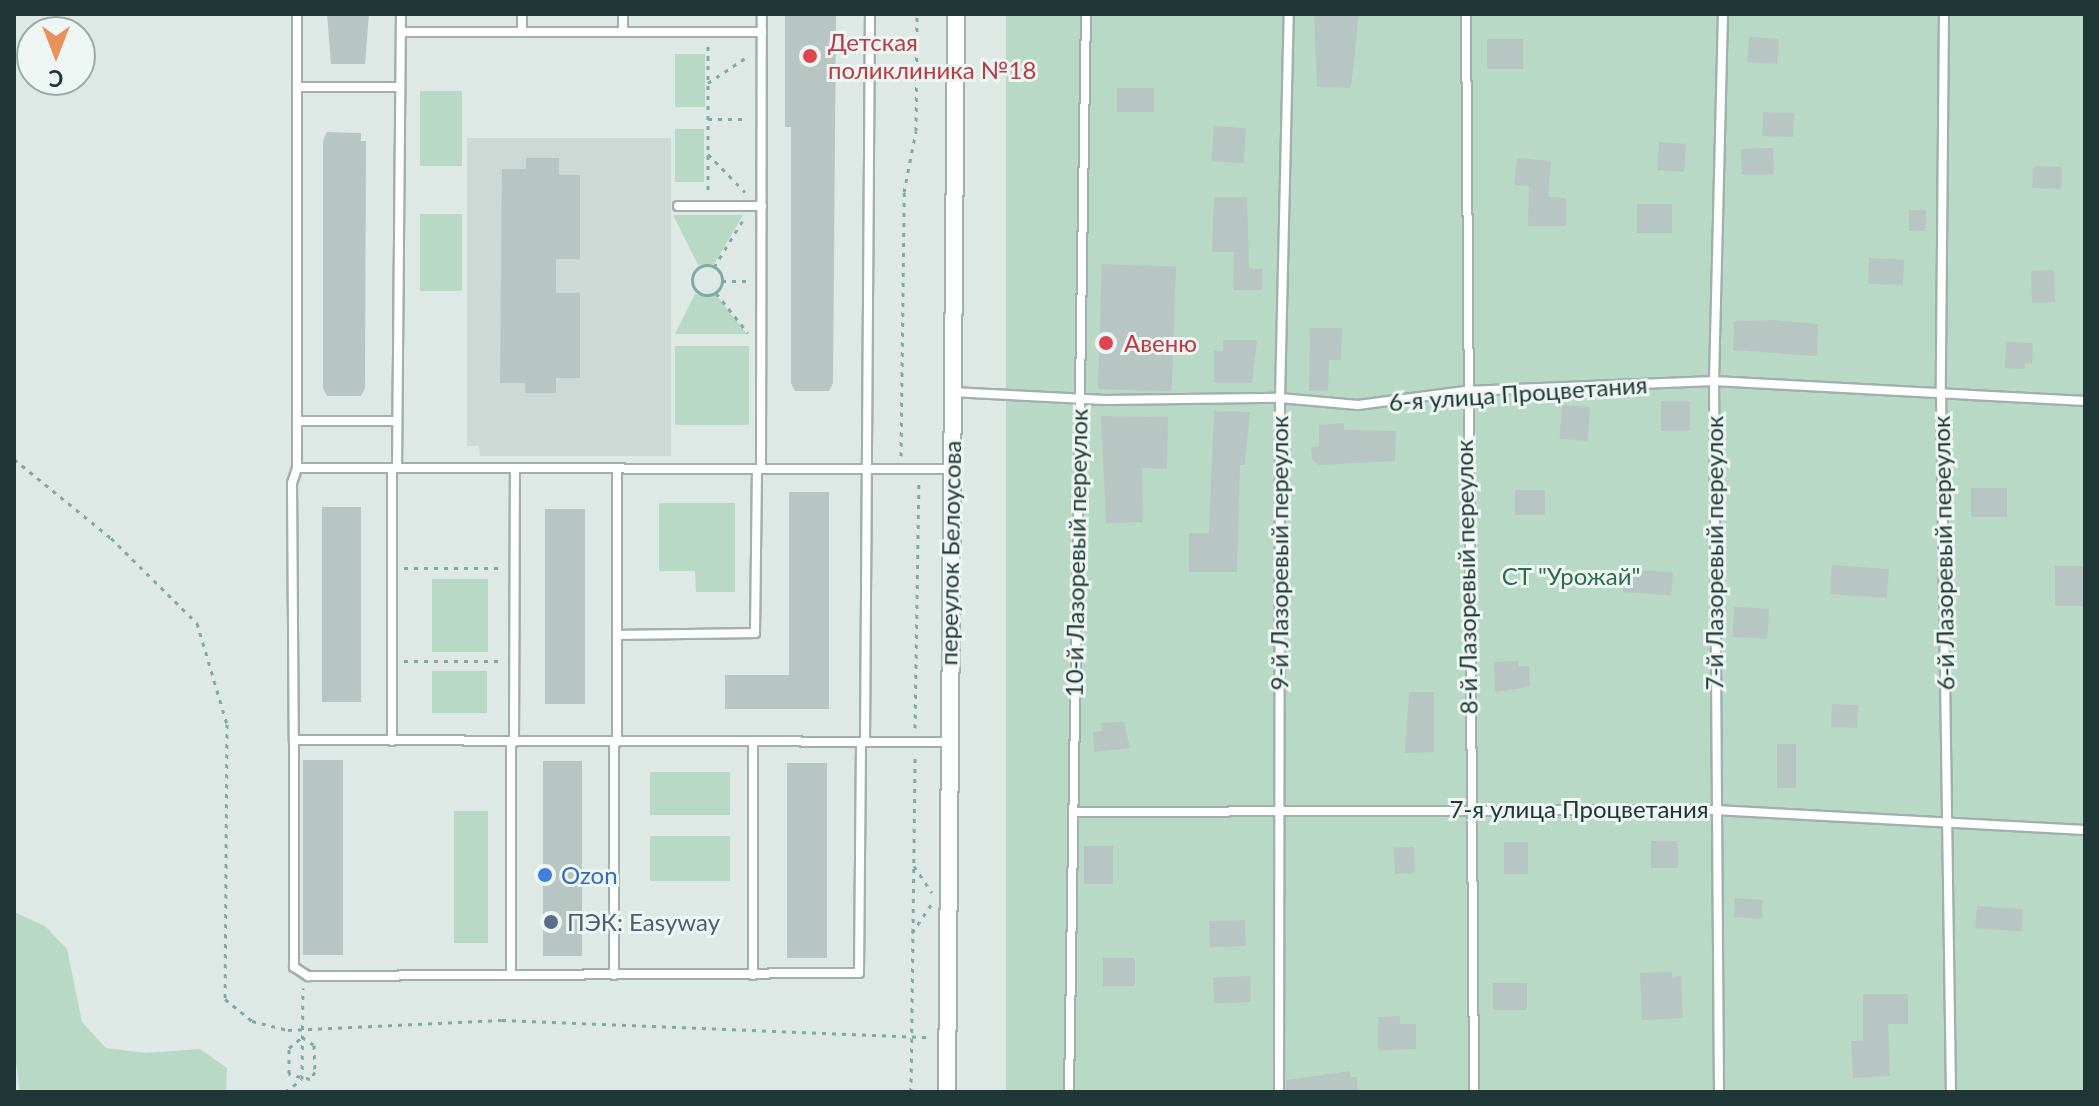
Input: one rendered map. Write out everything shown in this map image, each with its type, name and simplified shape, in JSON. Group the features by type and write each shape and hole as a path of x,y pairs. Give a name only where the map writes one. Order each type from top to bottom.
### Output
{"street":[{"name":"переулок Белоусова","path":"947,1092 956,14"}],"lane":[{"path":"297,14 297,468 292,483 294,967 303,973 511,975 859,973 865,469 869,422 870,14"},
{"path":"392,741 397,421 397,87 401,14"},
{"path":"522,14 522,32"},
{"path":"623,14 623,32"},
{"path":"617,635 755,633 761,334 757,206 762,119 762,14"},
{"name":"10-й Лазоревый переулок","path":"1069,1092 1086,14"},
{"name":"9-й Лазоревый переулок","path":"1279,1092 1280,398 1289,14"},
{"name":"8-й Лазоревый переулок","path":"1466,14 1465,391 1474,1092"},
{"name":"7-й Лазоревый переулок","path":"1719,1092 1714,810 1714,381 1723,14"},
{"name":"6-й Лазоревый переулок","path":"1944,14 1941,394 1951,1092"},
{"path":"401,32 762,32"},
{"path":"297,87 397,87"},
{"path":"678,206 757,206"},
{"name":"6-я улица Процветания","path":"952,392 1280,398 1358,405 1465,391 1714,381 2085,401"},
{"path":"297,421 397,421"},
{"path":"297,468 951,469"},
{"path":"511,975 515,469"},
{"path":"614,975 617,469"},
{"path":"294,740 949,742"},
{"path":"753,742 753,975"},
{"name":"7-я улица Процветания","path":"1073,812 1469,807 1714,810 2085,830"}],"path":[{"path":"901,468 904,192 916,131 917,14"},
{"path":"708,32 708,206"},
{"path":"708,83 762,47"},
{"path":"708,119 762,119"},
{"path":"708,154 757,206 714,267"},
{"path":"714,267 701,266 691,281 701,295 716,293"},
{"path":"714,267 722,281"},
{"path":"722,281 761,281"},
{"path":"716,293 722,281"},
{"path":"716,293 749,334 761,334"},
{"path":"14,459 111,538 197,623 227,724 225,999 252,1021 302,1029 502,1020 947,1037"},
{"path":"911,1092 920,468"},
{"path":"414,568 514,568"},
{"path":"415,661 514,661"},
{"path":"912,933 935,898 914,866"},
{"path":"302,1079 303,973"},
{"path":"302,1037 314,1045 315,1072 310,1079 289,1074 289,1048 302,1037"},
{"path":"285,1092 302,1079"}],"shaded area":[{"path":"467,138 671,138 671,456 480,456 479,446 467,446"}],"green space":[{"name":"СТ \"Урожай\"","path":"1006,14 2085,14 2085,1092 1006,1092"},
{"path":"675,54 705,54 705,107 675,107"},
{"path":"420,91 462,91 462,166 420,166"},
{"path":"675,129 704,129 704,182 675,182"},
{"path":"420,214 462,214 462,291 420,291"},
{"path":"673,215 743,215 714,264 698,265"},
{"path":"695,294 716,295 747,334 675,334"},
{"path":"675,346 749,346 749,425 675,425"},
{"path":"659,503 735,503 735,592 696,592 695,571 659,571"},
{"path":"432,579 488,579 488,652 432,652"},
{"path":"432,671 487,671 487,713 432,713"},
{"path":"650,772 730,772 730,815 650,815"},
{"path":"454,811 488,811 488,943 454,943"},
{"path":"650,836 730,836 730,881 650,881"},
{"path":"14,912 45,926 67,949 82,1022 106,1048 146,1053 200,1049 227,1068 226,1092 20,1092 14,1047"}],"building":[{"path":"327,14 369,14 365,64 331,64"},
{"path":"785,14 836,14 833,383 829,391 795,391 791,383 791,127 785,127"},
{"path":"1314,14 1359,14 1351,88 1317,87"},
{"path":"1749,37 1779,39 1777,64 1747,62"},
{"path":"1487,39 1523,39 1523,69 1487,69"},
{"path":"1117,88 1154,88 1154,112 1117,112"},
{"path":"1763,112 1794,113 1793,137 1762,136"},
{"path":"1214,126 1246,128 1243,163 1212,161"},
{"path":"327,132 361,133 361,141 366,141 365,388 361,396 327,396 323,388 323,141"},
{"path":"1659,142 1686,144 1684,172 1657,170"},
{"path":"1773,148 1774,174 1742,175 1741,149"},
{"path":"526,158 559,158 559,175 580,175 580,259 556,259 556,293 580,293 580,378 556,378 556,393 525,393 525,383 500,383 502,169 526,169"},
{"path":"1517,158 1551,161 1548,197 1566,198 1566,226 1528,226 1529,186 1514,185"},
{"path":"2033,166 2062,167 2061,189 2032,188"},
{"path":"1214,197 1247,197 1249,269 1262,269 1262,290 1233,290 1234,252 1212,252"},
{"path":"1637,204 1672,204 1672,233 1637,233"},
{"path":"1909,210 1926,210 1926,231 1909,231"},
{"path":"1869,258 1904,259 1903,285 1868,284"},
{"path":"1102,264 1176,267 1172,392 1098,389"},
{"path":"2054,270 2055,302 2032,303 2031,271"},
{"path":"1734,321 1818,324 1817,356 1733,350"},
{"path":"1310,328 1342,328 1341,360 1329,360 1328,391 1309,391"},
{"path":"1223,340 1257,340 1252,383 1214,383 1214,351 1223,351"},
{"path":"2006,342 2033,343 2032,363 2025,363 2025,369 2005,368"},
{"path":"1661,401 1690,401 1690,431 1661,431"},
{"path":"1562,405 1590,407 1588,441 1560,439"},
{"path":"1214,411 1250,412 1245,465 1240,465 1237,572 1189,572 1189,533 1209,533"},
{"path":"1101,416 1168,417 1167,469 1142,468 1143,522 1106,523"},
{"path":"1344,423 1344,430 1396,431 1395,461 1319,465 1312,460 1311,447 1319,446 1319,425"},
{"path":"1971,488 2007,488 2007,517 1971,517"},
{"path":"1515,490 1545,490 1545,515 1515,515"},
{"path":"789,492 829,492 829,709 725,709 725,675 789,675"},
{"path":"322,507 361,507 361,702 322,702"},
{"path":"545,509 585,509 585,704 545,704"},
{"path":"1832,565 1889,569 1887,598 1830,594"},
{"path":"2055,566 2085,566 2085,606 2055,606"},
{"path":"1625,569 1673,572 1671,595 1623,592"},
{"path":"1734,607 1769,609 1767,639 1732,637"},
{"path":"1519,661 1519,666 1529,666 1530,687 1495,692 1494,662"},
{"path":"1409,692 1434,692 1434,752 1405,753"},
{"path":"1832,704 1858,705 1857,728 1831,727"},
{"path":"1124,722 1130,748 1094,752 1093,732 1102,731 1101,723"},
{"path":"1777,744 1796,744 1796,788 1777,788"},
{"path":"303,760 343,760 343,955 303,955"},
{"path":"543,761 582,761 582,956 543,956"},
{"path":"787,763 827,763 827,958 787,958"},
{"path":"1651,841 1678,841 1678,868 1651,868"},
{"path":"1504,842 1528,842 1528,874 1504,874"},
{"path":"1084,846 1113,846 1113,884 1084,884"},
{"path":"1414,847 1415,873 1395,874 1394,848"},
{"path":"1735,898 1763,900 1762,919 1734,917"},
{"path":"1977,906 2023,909 2021,931 1975,928"},
{"path":"1245,920 1246,946 1210,947 1209,921"},
{"path":"1103,958 1135,958 1135,986 1103,986"},
{"path":"1672,972 1672,977 1681,976 1683,1018 1642,1020 1640,973"},
{"path":"1250,976 1251,1002 1214,1003 1213,977"},
{"path":"1493,983 1527,983 1527,1010 1493,1010"},
{"path":"1863,994 1908,994 1908,1024 1888,1024 1890,1076 1853,1078 1851,1041 1863,1041"},
{"path":"1400,1016 1400,1024 1416,1024 1416,1049 1378,1050 1378,1017"},
{"path":"1350,1071 1350,1077 1357,1077 1358,1092 1286,1092 1286,1080"}],"place":[{"name":"Детская поликлиника №18","path":"810,56"},
{"name":"Авеню","path":"1106,343"},
{"name":"Ozon","path":"545,875"},
{"name":"ПЭК: Easyway","path":"551,922"}]}
